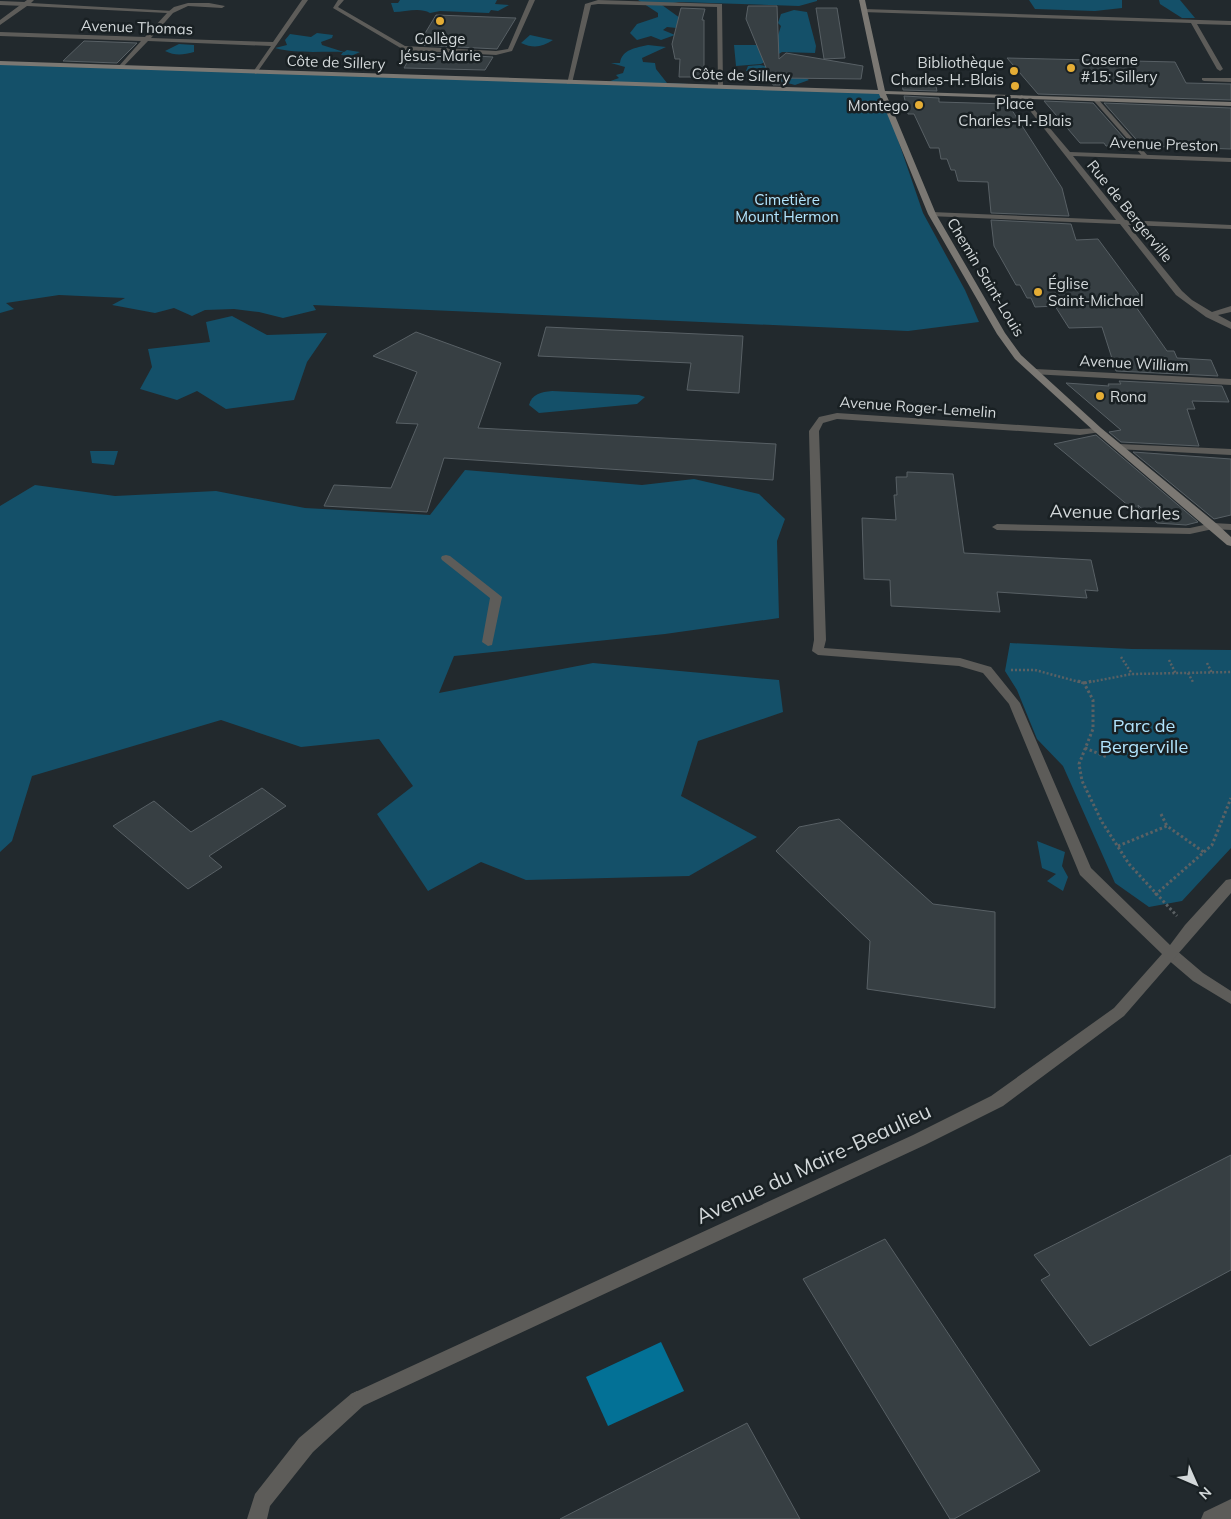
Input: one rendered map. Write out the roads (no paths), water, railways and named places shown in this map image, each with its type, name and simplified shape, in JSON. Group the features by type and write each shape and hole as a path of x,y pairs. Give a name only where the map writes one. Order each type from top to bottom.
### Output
{"street":[{"path":"256,72 288,22 305,0"},
{"path":"341,0 335,8 404,48 496,53 510,50 532,0"},
{"name":"Chemin Saint-Louis","path":"862,0 882,93 932,214 1001,334 1018,357 1098,430 1231,543"},
{"path":"0,3 28,2 171,12"},
{"path":"0,23 28,2"},
{"path":"569,83 588,4 598,2 657,3 720,5 721,87"},
{"path":"121,67 175,7 186,4 222,6"},
{"path":"864,11 1231,23"},
{"path":"1193,22 1220,69"},
{"name":"Avenue Thomas","path":"0,34 274,44"},
{"name":"Côte de Sillery","path":"0,64 1231,104"},
{"path":"1204,79 1231,80"},
{"name":"Rue de Bergerville","path":"1022,97 1179,293 1189,302 1231,326"},
{"path":"1096,100 1146,157"},
{"name":"Avenue Preston","path":"1066,154 1231,160"},
{"path":"932,214 1231,227"},
{"path":"1210,315 1231,309"},
{"name":"Avenue William","path":"1035,372 1231,382"},
{"name":"Avenue Roger-Lemelin","path":"1098,430 1080,432 837,416 822,418 817,423 814,431 820,640 818,651 960,662 987,670 1014,703 1085,871 1148,934 1171,954"},
{"path":"1120,447 1231,452"},
{"name":"Avenue Charles","path":"997,527 1190,531 1213,526 1231,526"},
{"path":"446,558 496,597 488,642"},
{"name":"Avenue du Maire-Beaulieu","path":"257,1519 262,1501 306,1445 357,1400 919,1140 996,1101 1119,1012 1231,884"},
{"path":"1171,954 1204,981 1231,998"},
{"path":"1211,1519 1231,1509"}],"place":[{"name":"Collège Jésus-Marie","path":"440,21"},
{"name":"Caserne #15: Sillery","path":"1071,68"},
{"name":"Bibliothèque Charles-H.-Blais","path":"1014,71"},
{"name":"Place Charles-H.-Blais","path":"1015,86"},
{"name":"Montego","path":"919,105"},
{"name":"Église Saint-Michael","path":"1038,292"},
{"name":"Rona","path":"1100,396"}],"park label":[{"name":"Cimetière Mount Hermon","path":"787,208"},
{"name":"Parc de Bergerville","path":"1144,735"}]}
